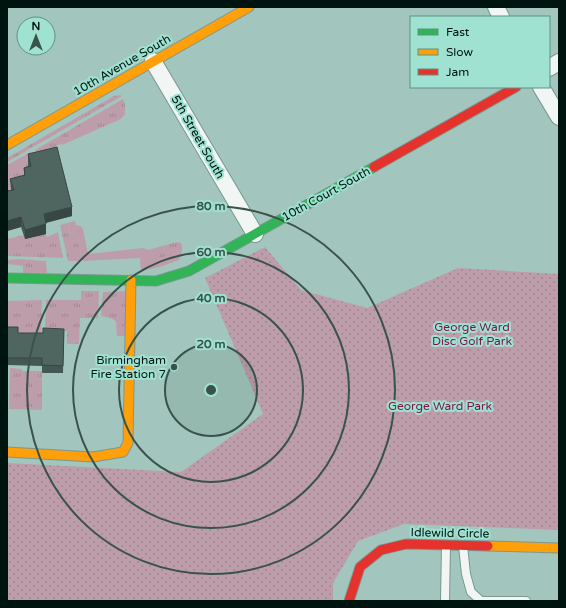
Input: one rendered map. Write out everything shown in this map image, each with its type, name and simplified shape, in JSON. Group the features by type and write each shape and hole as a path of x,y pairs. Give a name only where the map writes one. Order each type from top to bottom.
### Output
{"street":[{"name":"10th Avenue South","path":"7,145 249,7"},
{"path":"496,7 500,16"},
{"name":"5th Street South","path":"153,61 255,234"},
{"path":"550,67 559,62"},
{"name":"10th Court South","path":"7,278 156,281 189,271 514,88"},
{"path":"542,88 559,117"},
{"path":"7,452 93,456 123,452 128,443 131,280"},
{"name":"Idlewild Circle","path":"349,601 360,567 381,550 406,544 559,548"}],"lane":[{"path":"445,601 446,545"},
{"path":"463,545 466,574 471,592 481,601 526,601"}],"green space":[{"path":"114,96 122,96 7,162 7,158"},
{"path":"123,99 125,104 125,114 121,119 62,145 55,146 57,153 40,158 35,150"},
{"path":"31,152 35,159 31,175 11,190 7,191 7,165"},
{"path":"75,221 76,225 81,226 83,229 88,254 143,248 148,250 166,245 158,258 160,267 141,271 140,258 82,261 78,236 70,232 68,223"},
{"path":"68,223 70,232 78,236 82,261 68,261 60,225"},
{"path":"58,232 63,258 7,256 7,239 24,235 25,239 46,234 47,237"},
{"path":"177,242 181,243 182,247 179,260 160,267 158,258 166,245"},
{"name":"George Ward Park","path":"265,247 301,290 367,308 458,268 559,274 559,530 404,524 358,541 333,583 333,601 7,601 7,463 181,472 263,414 205,278"},
{"path":"19,259 46,261 47,273 23,273 23,266 7,264 7,260"},
{"path":"81,291 99,291 98,318 80,318 79,344 67,344 67,331 45,330 46,300 81,300"},
{"path":"126,291 126,336 117,336 116,322 113,319 101,316 103,292"},
{"path":"42,300 41,341 7,335 7,301"},
{"path":"10,368 22,369 22,371 42,371 42,410 9,409"}],"building":[{"path":"57,147 72,207 44,214 46,224 25,230 21,217 7,221 7,191 14,190 10,179 25,175 24,168 31,166 28,154"},
{"path":"7,327 18,327 18,333 43,333 43,328 64,329 63,366 42,365 42,358 7,358"}],"traffic: fast":[{"path":"7,278 156,281 189,271 374,167"}],"traffic: slow":[{"path":"7,145 249,7"},
{"path":"7,452 93,457 123,452 128,443 131,280"},
{"path":"488,546 559,548"}],"traffic: jam":[{"path":"374,167 514,88"},
{"path":"349,601 360,567 381,550 406,544 488,546"}],"place":[{"name":"Birmingham Fire Station 7","path":"174,367"}],"park label":[{"name":"George Ward Disc Golf Park","path":"472,334"}]}
